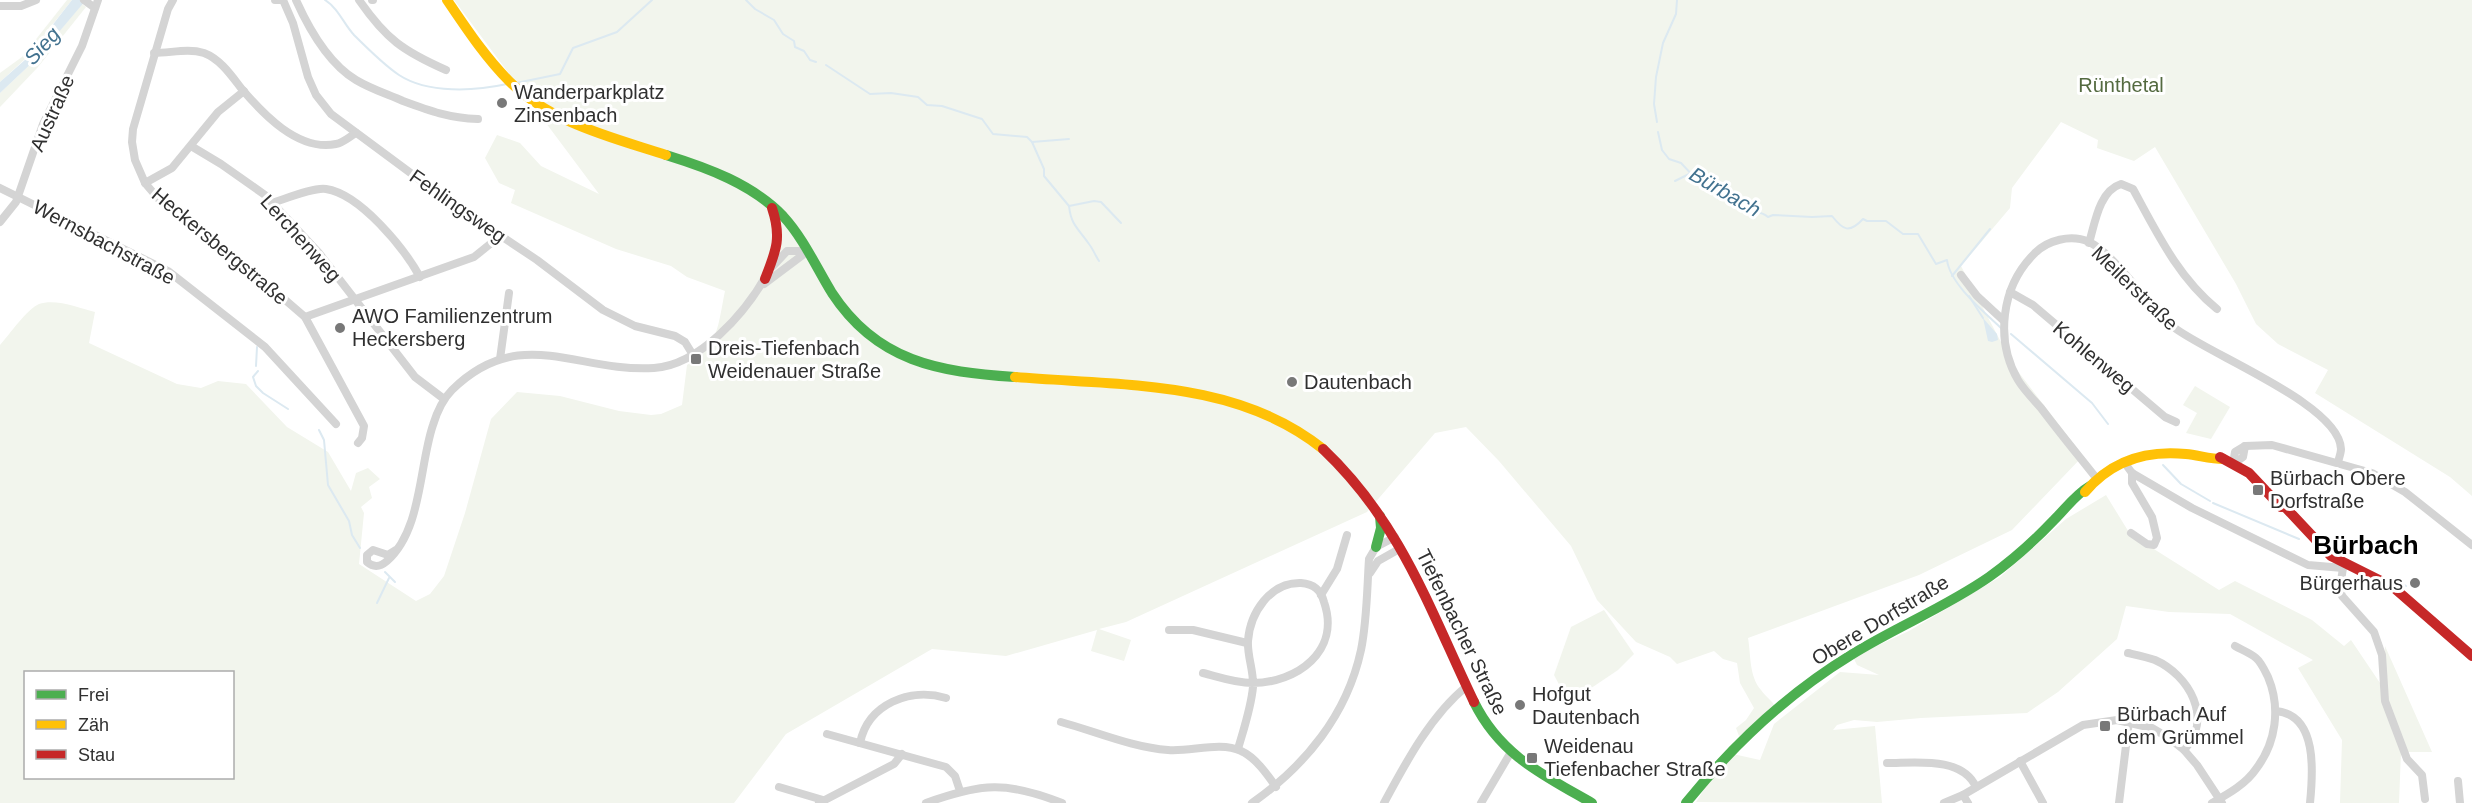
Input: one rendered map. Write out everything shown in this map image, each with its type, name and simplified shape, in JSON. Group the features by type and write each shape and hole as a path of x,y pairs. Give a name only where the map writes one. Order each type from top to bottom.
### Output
{"street":[{"path":"0,6 21,6 36,0"},
{"name":"Heckersbergstraße","path":"173,0 154,53 133,129 132,142 135,160 144,183 162,203 233,255 305,317 364,426 362,438 358,443"},
{"path":"275,0 283,0"},
{"name":"Fehlingsweg","path":"283,0 293,23 308,77 316,95 331,114 500,236 537,260 603,310 635,326 675,336 685,342 693,355"},
{"path":"296,0 318,42 354,79 370,88 426,110 452,118 478,119"},
{"path":"359,0 372,20 396,44 415,56 446,69"},
{"name":"Tiefenbacher Straße","path":"447,0 506,78 533,102 570,122 611,138 733,180 771,205 792,226 831,292 854,321 891,350 919,364 973,374 1206,393 1236,400 1267,413 1326,450 1360,486 1395,537 1492,734 1510,752 1585,801"},
{"path":"86,1 97,4"},
{"name":"Austraße","path":"0,222 18,197 43,124 82,46 97,4"},
{"path":"154,53 188,50 206,54 221,64 244,91 294,137 325,145 338,144 356,133"},
{"path":"144,183 172,168 218,112 244,91"},
{"name":"Lerchenweg","path":"191,146 265,195 319,253 415,377 444,399"},
{"path":"2089,243 2102,202 2110,189 2121,184 2133,189 2177,267 2197,293 2217,309"},
{"name":"Wernsbachstraße","path":"0,188 168,272 265,347 336,424"},
{"path":"272,202 324,188 341,194 392,236 408,256 420,277"},
{"path":"763,283 779,240 779,226 771,205"},
{"path":"305,317 474,257 500,236"},
{"name":"Meilerstraße","path":"2093,483 2018,380 2007,352 2003,320 2010,292 2020,271 2043,247 2059,240 2072,239 2089,243 2108,258 2157,312 2185,336 2279,385 2319,416 2330,426 2339,442 2341,449 2338,462"},
{"path":"396,550 415,510 432,427 444,399 477,369 500,359 522,354 546,355 632,368 656,368 678,362 693,355 720,333 763,283 784,253 796,249 808,251"},
{"path":"763,283 808,251"},
{"path":"1961,275 1984,303 2003,320"},
{"name":"Kohlenweg","path":"2010,292 2033,305 2165,417 2176,422"},
{"path":"500,359 509,293"},
{"path":"2232,464 2235,452 2245,446 2272,445 2372,473 2405,492 2472,545"},
{"name":"Obere Dorfstraße","path":"1686,803 1736,745 1809,685 1851,655 1991,575 2018,554 2073,501 2083,495 2093,483 2124,462 2167,447 2191,448 2214,453 2249,473 2277,502 2288,509 2294,519 2322,548 2355,571 2405,596 2472,656"},
{"name":"Obere Dorfstraße","path":"2124,462 2132,473 2192,508 2308,565 2345,565"},
{"path":"2131,533 2147,544 2154,545 2157,538 2152,517 2132,483 2132,473"},
{"path":"1252,803 1276,787 1317,744 1344,699 1360,651 1369,559 1376,547 1381,528 1380,513"},
{"path":"1321,595 1337,569 1347,535"},
{"path":"1376,547 1395,537"},
{"path":"1368,577 1378,561 1401,548"},
{"path":"2345,565 2340,587 2342,596 2365,619 2374,632 2382,655 2385,701 2407,759 2422,775 2425,799"},
{"path":"1203,673 1253,683 1296,673 1319,652 1326,631 1326,609 1321,595 1315,587 1300,583 1281,587 1264,600 1257,611 1247,643 1253,683 1251,704 1238,749"},
{"path":"1169,630 1193,630 1247,643"},
{"path":"1944,803 1963,795 2083,725 2117,720 2152,728 2184,750 2218,802 2256,770 2270,745 2276,711 2273,691 2260,663 2256,658 2235,646"},
{"path":"2128,653 2156,660 2177,675 2189,690 2198,714 2198,725 2190,743 2184,750"},
{"path":"1384,803 1414,750 1441,712 1467,686"},
{"path":"860,743 862,732 874,715 896,699 913,694 932,694 946,698"},
{"path":"2276,711 2285,712 2297,720 2309,744 2312,759 2310,803"},
{"path":"1061,722 1167,750 1238,749 1261,768 1276,787"},
{"path":"2119,803 2129,722"},
{"path":"827,734 946,767 955,776 960,791"},
{"path":"1481,803 1510,752"},
{"path":"779,787 821,801 894,764 902,754"},
{"path":"2020,761 2043,803"},
{"path":"1887,763 1930,763 1955,767 1972,779 1976,787"},
{"path":"2458,781 2460,803"},
{"path":"926,803 960,791 986,787 1014,788 1062,803"},
{"path":"1963,795 1968,803"}],"green space":[{"path":"67,0 72,0 25,59 0,82 0,73 22,57"},
{"name":"Rünthetal","path":"454,0 2472,0 2472,496 2450,477 2315,393 2328,370 2278,344 2256,324 2236,284 2155,147 2134,161 2097,148 2098,140 2061,122 2012,188 2010,208 1961,266 2013,365 2083,456 2012,530 1919,575 1748,638 1754,678 1776,708 1739,736 1736,728 1746,720 1754,708 1740,683 1737,663 1723,659 1714,651 1677,664 1670,657 1636,642 1597,600 1571,546 1499,461 1466,427 1435,433 1367,512 1126,622 1099,629 1131,640 1124,661 1091,651 1097,630 1006,656 932,649 786,734 734,803 0,803 0,345 24,316 34,307 45,302 67,304 95,312 89,343 177,384 201,388 218,381 246,384 287,427 328,452 351,491 356,473 368,468 380,479 369,487 372,498 361,507 364,513 359,564 416,601 430,594 444,576 465,513 491,419 517,392 560,396 619,411 661,414 682,405 687,365 705,351 711,343 718,324 725,291 687,277 671,266 616,249 511,203 515,190 499,183 485,158 497,135 520,143 541,166 599,194"},
{"path":"82,4 86,7 38,67 0,107 0,93 36,59"},
{"path":"2195,386 2230,407 2211,439 2186,433 2197,413 2183,405"},
{"path":"2106,495 2130,534 2219,590 2235,581 2312,620 2344,646 2351,640 2382,686 2385,646 2432,752 2401,752 2399,803 2340,803 2342,740 2298,668 2313,660 2230,614 2169,612 2126,606 2117,639 2058,692 2027,713 1877,722 1854,720 1837,725 1833,730 1875,726 1882,803 1696,802 1714,774 1733,754 1760,760 1774,724 1840,672 1879,675 1857,665 1853,657 1909,631 2000,577 2066,519"},
{"path":"1604,610 1634,654 1618,670 1569,703 1554,675 1571,627"}],"water":[{"name":"Sieg","path":"72,0 86,0 36,59 0,93 0,82 26,59"},
{"path":"1983,318 1997,334 1998,340 1988,341"}],"waterway":[{"path":"325,0 370,51 393,71 411,81 437,88 452,89 507,84"},
{"path":"516,83 560,74 573,48 617,32 652,0"},
{"path":"746,0 755,9 774,20 783,34 794,41 795,47 804,51 810,60 816,62"},
{"name":"Bürbach","path":"1657,122 1654,104 1656,77 1663,43 1676,14 1677,0"},
{"path":"826,65 870,94 891,93 918,97 927,105 942,106 982,119 993,134 1027,137 1032,142 1069,139"},
{"name":"Bürbach","path":"1658,132 1662,150 1669,159 1681,163 1696,179 1717,189 1722,196 1747,210 1762,213 1768,217 1773,215 1832,216 1846,228 1854,227 1863,219 1886,221 1903,234 1918,234 1936,264 1947,260 1949,269 1961,288 2001,328"},
{"path":"1032,142 1044,169 1044,176 1069,206 1073,222 1099,261"},
{"path":"1675,181 1691,173"},
{"path":"1069,206 1094,201 1101,202 1121,223"},
{"path":"1952,276 1990,229"},
{"name":"Bürbach","path":"1969,296 1983,318"},
{"name":"Bürbach","path":"2011,334 2092,403 2108,424"},
{"path":"256,366 257,347"},
{"path":"258,371 253,377 256,386 288,409"},
{"path":"319,430 324,440 328,485 349,521 352,535 360,548"},
{"name":"Bürbach","path":"2163,465 2181,484 2210,501"},
{"name":"Bürbach","path":"2213,503 2299,539"},
{"path":"385,572 395,582"},
{"path":"377,603 389,578"},
{"name":"Bürbach","path":"2398,581 2406,586"}],"traffic: fast":[{"path":"666,155 729,178 771,205 797,234 832,293 850,316 869,335 890,349 936,366 987,375 1015,377"},
{"path":"1686,803 1742,741 1805,686 1868,645 1956,598 1989,577 2023,550 2090,486"},
{"path":"1376,547 1381,528 1380,516"},
{"path":"1474,702 1497,736 1524,762 1592,803"}],"traffic: slow":[{"path":"447,0 492,62 526,96 544,108 583,127 666,155"},
{"path":"1015,377 1136,385 1215,398 1253,409 1289,426 1323,449"},
{"path":"2085,492 2106,472 2143,456 2171,453 2223,459"}],"traffic: jam":[{"path":"765,279 777,236 772,208"},
{"path":"1323,449 1350,477 1393,537 1427,600 1474,702"},
{"path":"2220,457 2249,473 2281,507"},
{"path":"2277,502 2287,509 2331,556 2393,587 2472,656"}],"place":[{"name":"Wanderparkplatz Zinsenbach","path":"502,103"},
{"name":"AWO Familienzentrum Heckersberg","path":"340,328"},
{"name":"Dreis-Tiefenbach Weidenauer Straße","path":"696,359"},
{"name":"Dautenbach","path":"1292,382"},
{"name":"Bürbach Obere Dorfstraße","path":"2258,490"},
{"name":"Bürgerhaus","path":"2415,583"},
{"name":"Hofgut Dautenbach","path":"1520,705"},
{"name":"Bürbach Auf dem Grümmel","path":"2105,726"},
{"name":"Weidenau Tiefenbacher Straße","path":"1532,758"}],"district":[{"name":"Bürbach","path":"2366,545"}]}
